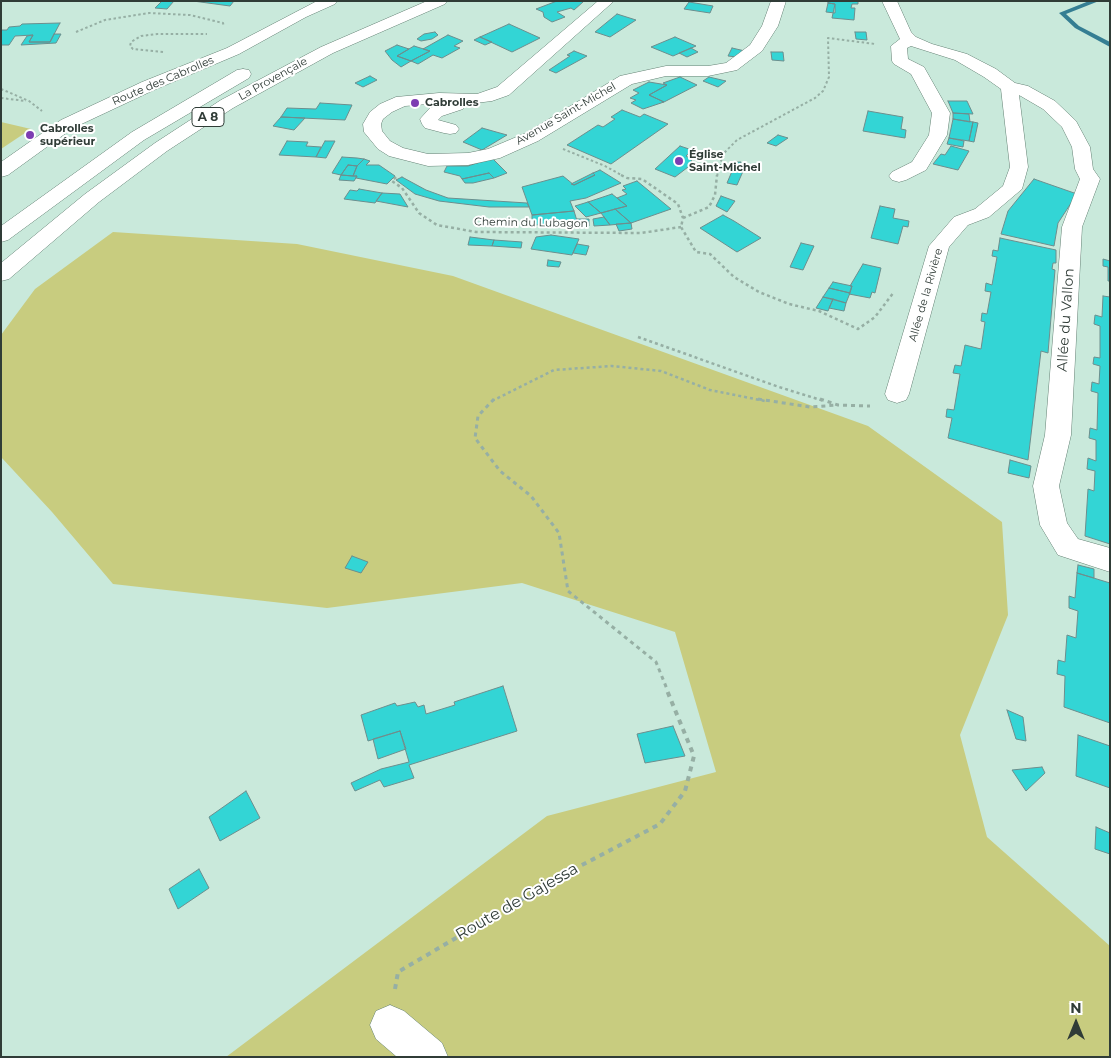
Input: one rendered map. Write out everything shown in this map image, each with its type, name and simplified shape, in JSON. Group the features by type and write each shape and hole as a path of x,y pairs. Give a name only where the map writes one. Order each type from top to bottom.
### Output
{"main road":[{"name":"Route des Cabrolles","path":"1,171 67,124 148,86 213,60 330,1"},
{"name":"La Provençale","path":"314,38 401,1"},
{"name":"La Provençale","path":"1,274 60,223 107,187 219,109 327,50 440,1"},
{"name":"Avenue Saint-Michel","path":"606,1 504,91 492,96 461,100 439,98 402,101 386,108 376,116 372,124 373,132 384,145 396,152 420,159 437,161 468,159 493,154 532,136 626,80 666,72 708,71 731,67 756,48 770,26 779,1"},
{"path":"889,1 907,37 926,47 961,57 990,73 1009,88"},
{"path":"899,176 919,166 938,135 940,113 918,71 900,61 898,46 907,37"},
{"name":"La Provençale","path":"1,236 138,136 256,67"},
{"name":"Allée du Vallon","path":"1009,88 1022,90 1049,105 1070,125 1081,147 1084,169 1090,179 1072,227 1058,435 1046,486 1054,525 1068,547 1110,560"},
{"name":"Allée de la Rivière","path":"897,394 939,246 961,221 982,213 1012,189 1020,167 1009,88"},
{"path":"450,129 431,124 429,119 436,112 457,105 461,100"},
{"path":"390,1025 428,1057"}],"path":[{"path":"76,32 104,20 140,13 190,16 223,23 225,26 220,31"},
{"path":"211,34 156,34 141,36 131,42 130,46 133,49 213,60"},
{"path":"683,218 709,206 715,195 715,182 722,154 737,140 807,103 822,91 829,77 828,38 883,44 891,38 907,37"},
{"path":"1,89 29,101 38,109 67,124"},
{"path":"1,98 29,101"},
{"path":"532,136 605,166 628,178 642,179 678,204 683,218 681,227 696,252 710,254 734,278 774,298 789,304 819,311 858,328 875,317 898,286"},
{"name":"Chemin du Lubagon","path":"396,170 398,175 392,181 402,188 418,213 437,225 476,232 576,233 641,233 681,227"},
{"path":"638,337 779,387 838,405 874,406 897,394"},
{"name":"Route de Gajessa","path":"390,1025 398,972 565,874 660,824 685,791 694,756 656,662 568,591 559,533 531,496 500,471 475,438 478,416 494,399 554,370 612,366 661,371 710,390 771,402 810,407 838,405"}],"green space":[{"path":"1,122 31,129 1,149"},
{"path":"113,232 297,244 453,276 868,426 1002,522 1008,615 960,735 987,837 1110,946 1110,1057 226,1057 547,816 716,772 675,632 522,583 327,608 113,584 52,512 1,457 1,335 35,289"}],"building":[{"path":"162,1 174,1 167,9 155,8"},
{"path":"193,1 234,1 230,6"},
{"path":"557,1 583,2 574,10 571,8 557,12 565,17 552,22 544,17 543,12 536,9"},
{"path":"828,1 858,1 858,4 852,4 851,8 855,8 854,20 832,18 835,4 828,3"},
{"path":"689,2 713,6 710,13 684,9"},
{"path":"828,3 835,4 835,13 826,12"},
{"path":"617,14 636,20 610,37 595,32"},
{"path":"60,23 50,42 29,42 33,35 15,36 9,45 1,45 1,30 7,30 9,27 22,24"},
{"path":"509,24 540,38 512,52 480,37"},
{"path":"435,32 438,35 432,39 421,41 417,39 424,34"},
{"path":"855,32 866,32 867,40 856,39"},
{"path":"54,34 61,34 56,43 21,45 27,36 33,35 29,42 50,42"},
{"path":"448,35 463,41 454,46 460,48 442,58 433,55 418,64 411,61 430,51 423,49"},
{"path":"480,37 492,42 485,45 474,40"},
{"path":"675,37 696,46 673,56 651,47"},
{"path":"397,45 409,49 397,56 411,61 401,67 385,51"},
{"path":"414,46 430,51 411,61 397,56"},
{"path":"691,48 698,52 687,57 679,53"},
{"path":"732,48 745,51 737,57 728,56"},
{"path":"574,51 587,56 556,73 549,70 570,56 567,55"},
{"path":"771,52 783,52 784,61 772,60"},
{"path":"370,76 377,80 363,87 355,83"},
{"path":"680,77 697,85 664,102 649,95 667,85 663,83"},
{"path":"709,77 726,81 718,87 703,81"},
{"path":"649,82 667,85 649,95 664,102 643,109 631,103 636,100 630,98 639,93 633,90"},
{"path":"948,101 967,101 973,114 953,113"},
{"path":"320,103 352,105 345,120 281,117 287,108 316,109"},
{"path":"622,110 640,117 644,114 668,124 611,164 567,145 598,125 603,127 615,119 611,117"},
{"path":"868,111 903,117 901,129 906,130 905,138 863,131"},
{"path":"953,113 969,114 970,122 953,119"},
{"path":"281,117 305,118 294,130 273,126"},
{"path":"953,119 973,122 969,141 949,138"},
{"path":"973,122 978,123 974,142 969,141"},
{"path":"482,128 507,135 482,150 463,142"},
{"path":"778,135 788,138 776,146 767,143"},
{"path":"949,138 964,141 963,147 947,144"},
{"path":"287,141 308,142 306,146 321,147 316,157 279,155"},
{"path":"325,141 335,141 326,158 316,157"},
{"name":"Église Saint-Michel","path":"680,146 692,150 686,156 691,159 692,164 675,177 655,169"},
{"path":"951,146 969,151 958,170 933,164 941,154 945,155"},
{"path":"342,157 364,159 357,166 348,165 341,175 332,173"},
{"path":"492,158 507,173 494,178 489,173 462,179 460,176 444,172 447,166 468,166"},
{"path":"364,159 370,161 366,165 379,165 395,176 387,184 356,178 357,176 353,176 357,166"},
{"path":"736,162 741,162 739,168 744,169 737,185 727,183"},
{"path":"348,165 357,166 353,176 341,175"},
{"path":"600,170 621,183 586,198 570,201 574,211 532,215 522,187 563,176 574,185 595,175 593,173"},
{"path":"489,173 494,178 473,183 465,183 462,179"},
{"path":"593,173 595,175 574,185 571,184"},
{"path":"341,175 357,176 354,181 339,180"},
{"path":"402,177 426,190 448,198 527,203 529,207 489,207 439,201 415,194 396,180"},
{"path":"1034,179 1077,194 1058,223 1054,246 1001,234 1008,211"},
{"path":"637,181 671,209 631,223 615,209 627,206 617,198 627,194 622,190 626,189 623,186"},
{"path":"359,189 382,193 375,203 344,199 350,190 357,191"},
{"path":"382,193 400,194 408,207 376,201"},
{"path":"612,194 627,206 601,213 588,202"},
{"path":"721,196 735,201 727,212 716,206"},
{"path":"588,202 601,213 586,217 575,206"},
{"path":"880,206 895,209 893,218 909,221 908,227 903,226 898,244 871,238"},
{"path":"615,209 631,223 610,225 601,213"},
{"path":"574,211 578,224 532,225 532,215"},
{"path":"723,215 761,238 737,252 700,228"},
{"path":"604,217 610,225 594,226 593,219"},
{"path":"577,219 589,219 589,226 578,228"},
{"path":"631,223 632,229 619,231 616,224"},
{"path":"551,235 579,239 572,255 531,249 536,237"},
{"path":"470,237 494,240 492,246 468,245"},
{"path":"1000,238 1056,250 1056,263 1053,263 1052,269 1055,270 1048,353 1041,351 1028,460 948,438 952,418 946,417 947,409 954,410 960,374 953,373 955,365 961,366 965,345 981,349 985,322 981,321 982,313 987,314 991,292 985,291 986,283 992,285 997,257 992,256 993,250 998,251"},
{"path":"494,240 522,242 521,248 492,246"},
{"path":"801,243 814,246 803,270 790,267"},
{"path":"577,244 589,246 586,255 573,253"},
{"path":"1103,259 1110,261 1110,281 1108,281 1108,267 1103,266"},
{"path":"548,260 561,262 559,267 547,266"},
{"path":"863,264 881,268 875,293 872,292 870,298 849,294 852,286 850,286"},
{"path":"833,282 852,286 850,293 829,288"},
{"path":"829,288 850,293 846,303 823,297"},
{"path":"1103,296 1110,297 1110,544 1085,536 1088,489 1094,491 1095,471 1087,469 1088,458 1096,461 1096,440 1089,438 1090,428 1097,430 1098,393 1091,391 1092,382 1099,384 1100,366 1093,364 1094,357 1100,358 1100,326 1094,324 1095,315 1102,317"},
{"path":"823,297 833,299 828,311 816,308"},
{"path":"833,299 846,303 844,311 829,308"},
{"path":"1010,460 1031,466 1029,478 1008,473"},
{"path":"352,556 368,562 361,573 345,568"},
{"path":"1078,565 1094,569 1094,578 1077,573"},
{"path":"1077,573 1110,583 1110,723 1064,707 1065,676 1057,674 1058,660 1065,662 1067,635 1076,638 1078,611 1069,608 1069,596 1075,598"},
{"path":"503,686 517,731 409,765 414,778 384,787 380,780 355,791 351,783 381,769 409,762 400,731 368,741 361,715 395,703 397,706 415,702 418,707 424,705 426,714 455,705 454,702"},
{"path":"1007,710 1023,717 1026,741 1016,739"},
{"path":"673,726 685,756 645,763 637,734"},
{"path":"400,731 406,749 378,759 373,739"},
{"path":"1078,735 1110,746 1110,788 1076,776"},
{"path":"1042,767 1045,773 1026,791 1012,770"},
{"path":"246,791 260,818 220,841 209,817"},
{"path":"1096,827 1110,833 1110,854 1095,849"},
{"path":"199,869 209,888 178,909 169,889"}],"waterway":[{"path":"1096,1 1062,13 1077,27 1110,45"}],"place":[{"name":"Cabrolles","path":"415,103"},
{"name":"Cabrolles supérieur","path":"30,135"},
{"name":"Église Saint-Michel","path":"679,161"}]}
